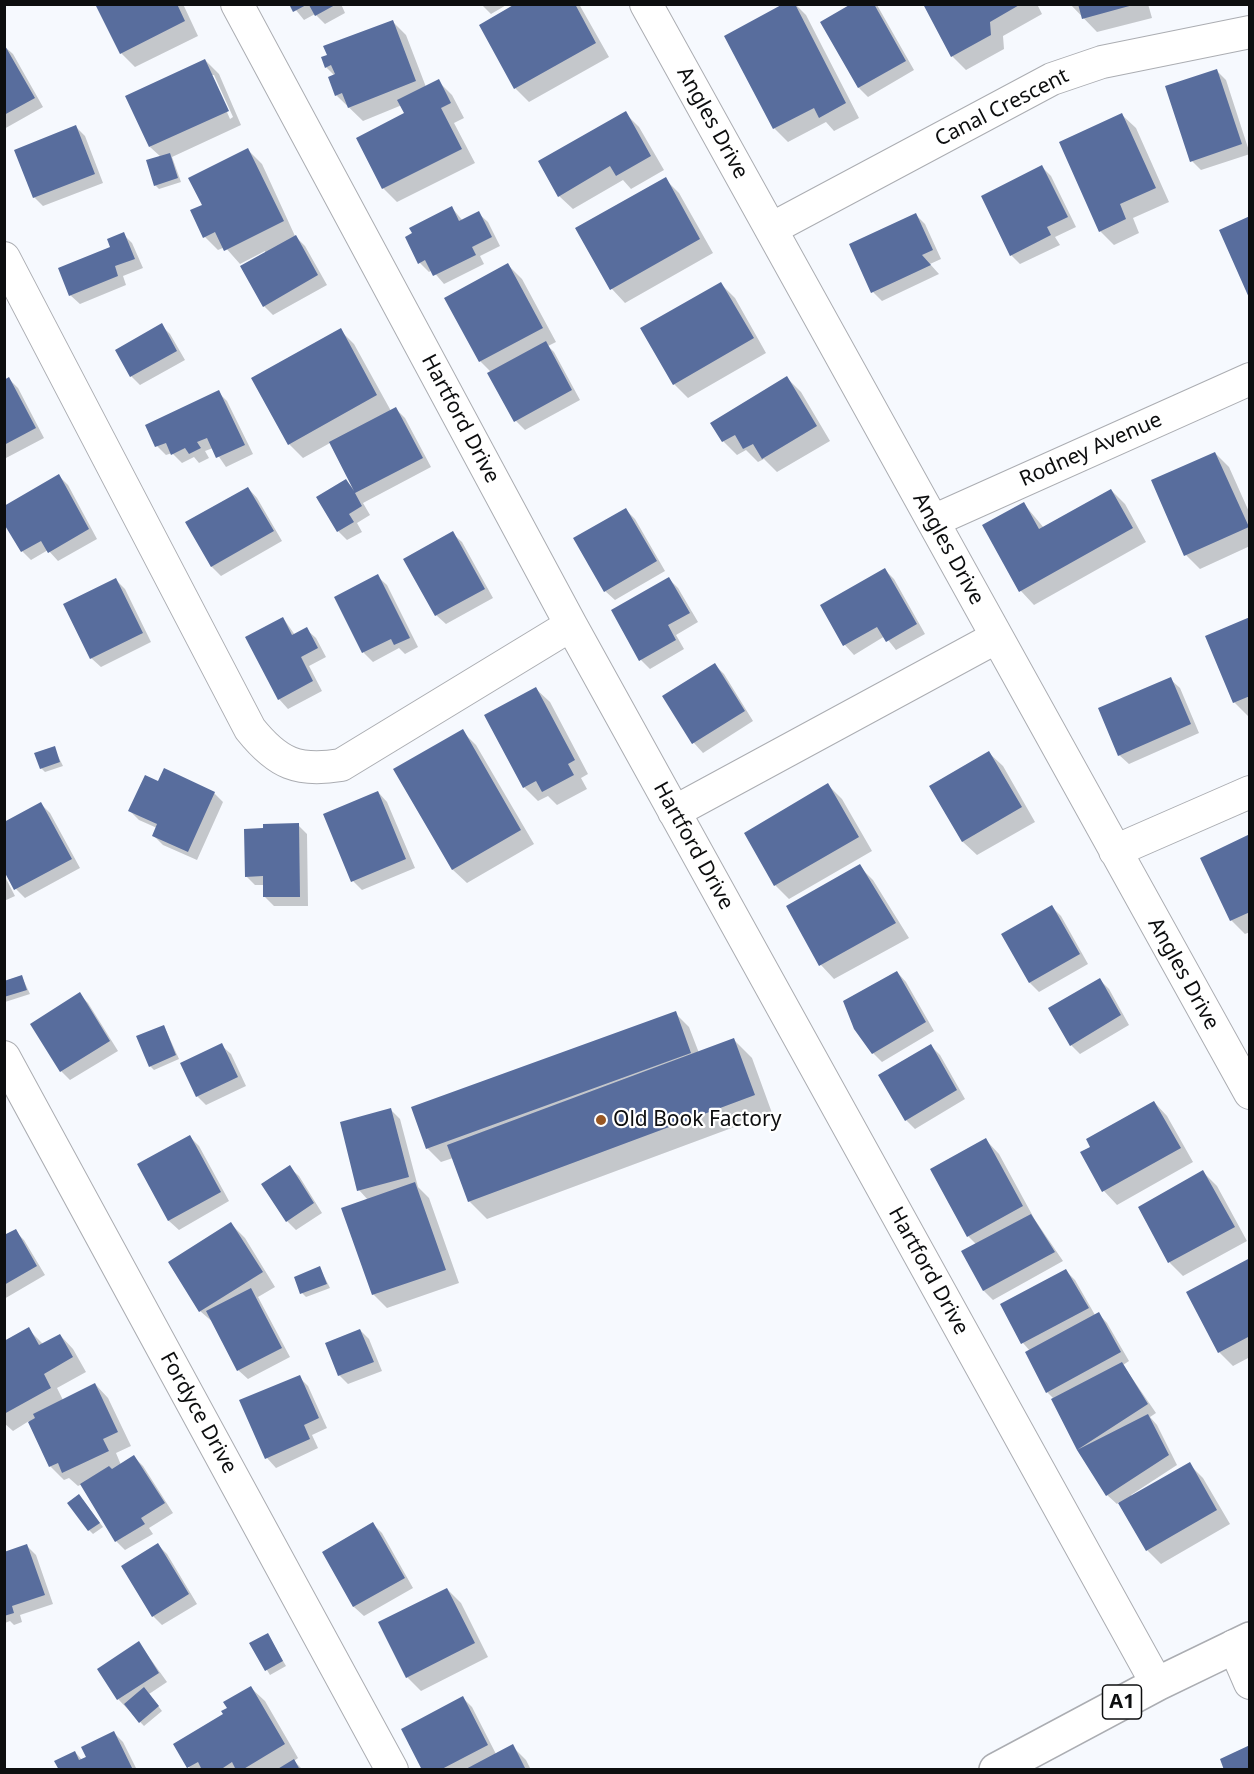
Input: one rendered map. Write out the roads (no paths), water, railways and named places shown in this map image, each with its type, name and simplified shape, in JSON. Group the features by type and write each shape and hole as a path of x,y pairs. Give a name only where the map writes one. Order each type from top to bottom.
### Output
{"main road":[{"name":"A1","path":"996,1770 1157,1684 1242,1642"}],"street":[{"name":"Hartford Drive","path":"237,4 571,625 1157,1684"},
{"name":"Angles Drive","path":"646,4 1250,1092"},
{"name":"Canal Crescent","path":"771,229 1052,79 1102,62 1250,32"},
{"path":"4,258 250,729 267,750 289,764 315,769 341,765 571,625"},
{"name":"Rodney Avenue","path":"933,521 1250,380"},
{"path":"674,812 997,637"},
{"path":"1115,851 1250,792"},
{"name":"Fordyce Drive","path":"4,1057 392,1770"},
{"path":"1242,1642 1250,1683"}],"place":[{"name":"Old Book Factory","path":"601,1120"}]}
